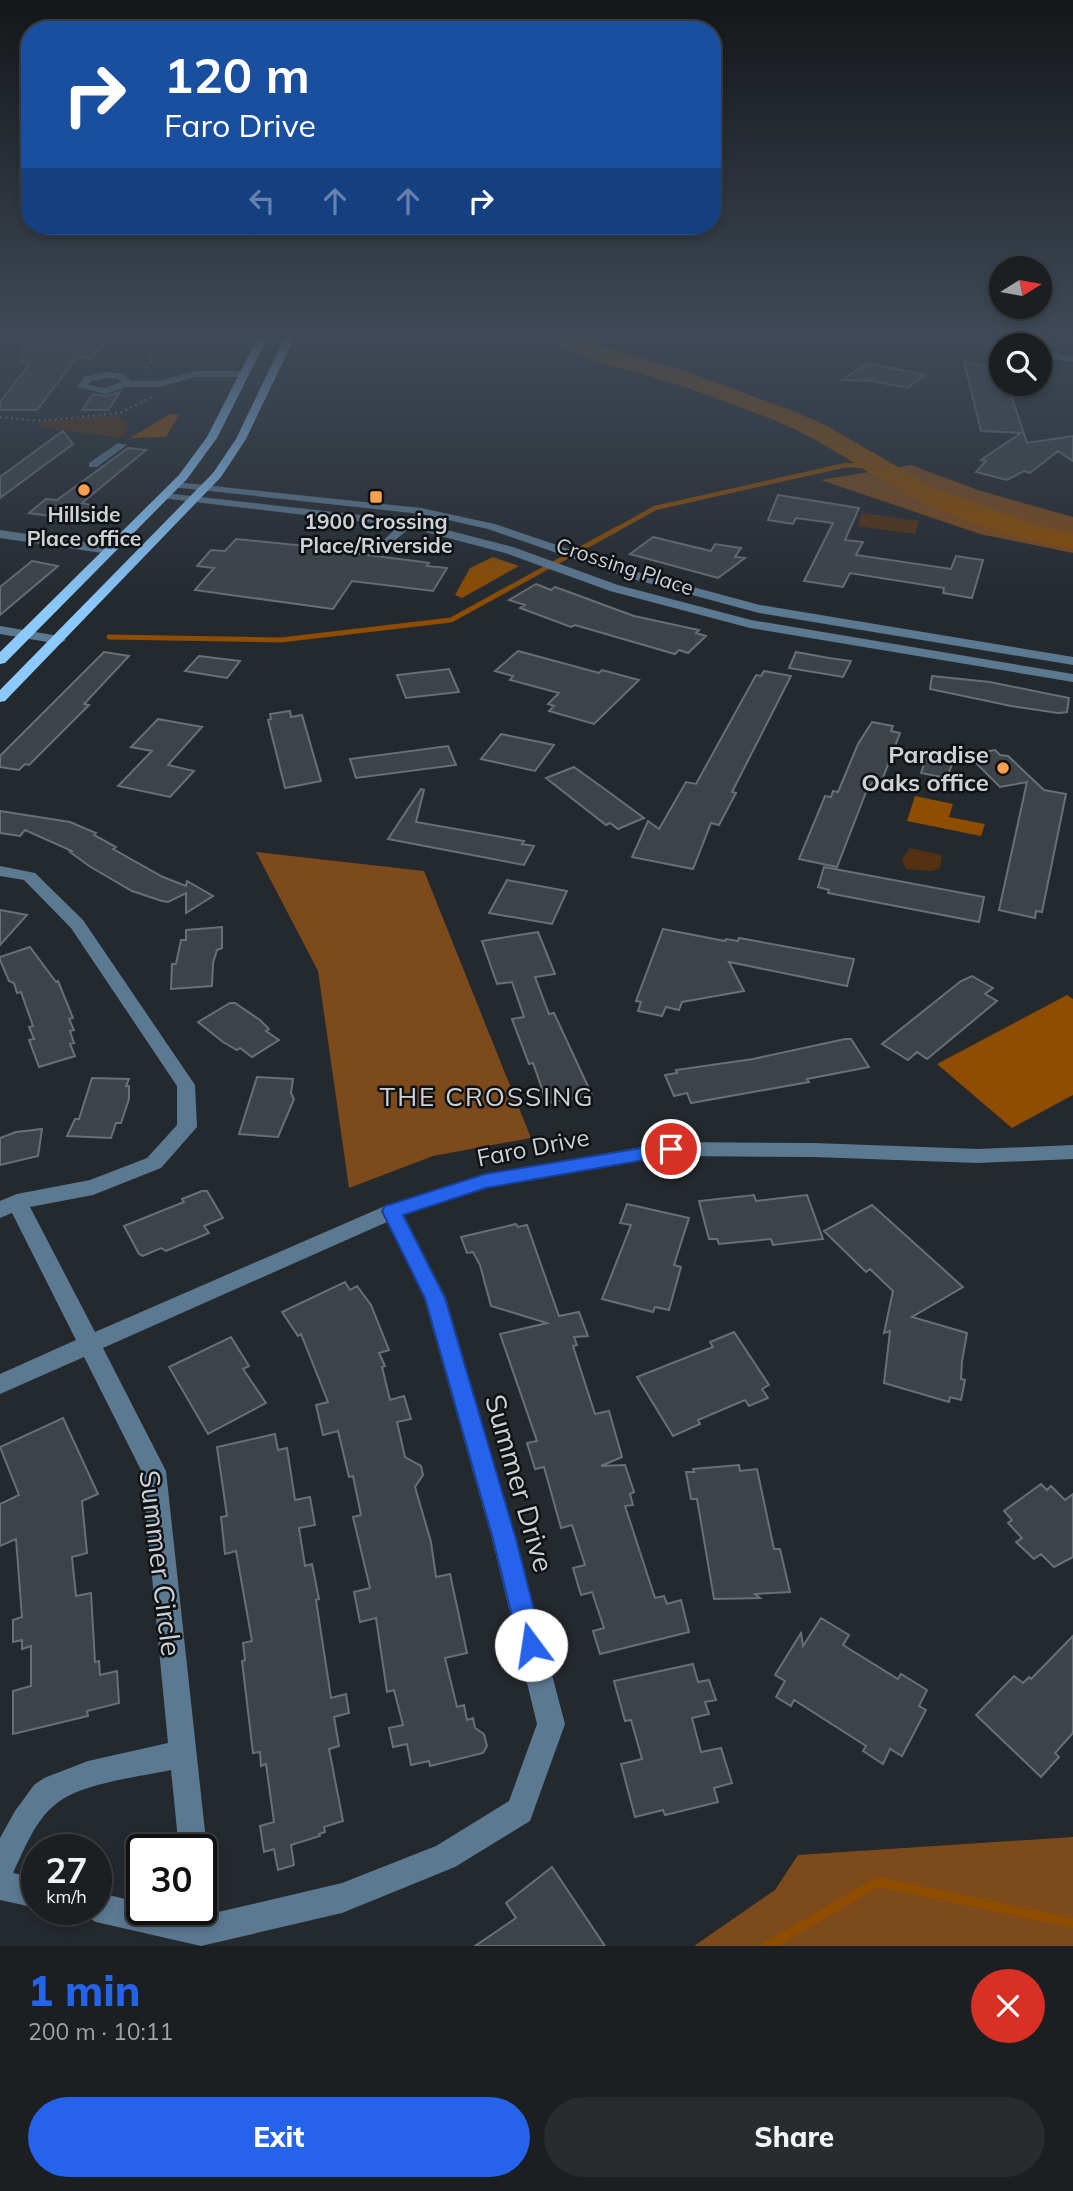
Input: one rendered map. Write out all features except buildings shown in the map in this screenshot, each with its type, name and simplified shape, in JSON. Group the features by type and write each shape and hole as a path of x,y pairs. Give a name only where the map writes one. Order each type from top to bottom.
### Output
{"main road":[{"path":"0,660 176,485 216,430"},
{"path":"0,698 206,488 245,430"}],"street":[{"path":"93,465 122,445"},
{"name":"Crossing Place","path":"176,485 421,511 491,526 689,592 759,609 1073,661"},
{"name":"Crossing Place","path":"165,496 408,524 473,539 614,588 750,624 1073,678"},
{"path":"388,542 421,511"},
{"path":"0,534 109,550"},
{"path":"0,630 59,640"},
{"path":"0,871 29,876 77,924 186,1085 187,1127 154,1163 93,1187 8,1206"},
{"name":"Faro Drive","path":"0,1384 391,1211 485,1181 664,1150 814,1150 978,1156 1073,1152"},
{"name":"Summer Circle","path":"8,1206 91,1344 154,1471 191,1834"},
{"name":"Summer Drive","path":"217,1917 342,1898 445,1857 520,1811 551,1724 504,1539 435,1298 391,1211"},
{"path":"0,1869 23,1822 46,1792 79,1779 183,1753"},
{"path":"0,1885 21,1890"}],"shaded area":[{"path":"60,430 127,430 121,438"},
{"path":"144,430 170,430 166,437 130,438"},
{"path":"911,465 981,491 1073,517 1073,553 980,534 821,480"},
{"path":"862,513 919,521 915,534 857,526"},
{"path":"493,557 519,566 462,598 455,595 470,568"},
{"path":"915,796 953,804 949,817 985,824 981,836 907,821"},
{"path":"910,848 942,855 940,868 932,871 906,869 902,860"},
{"path":"256,852 424,871 531,1138 433,1156 349,1188 318,971"},
{"path":"1067,995 1073,999 1073,1095 1012,1128 937,1064"},
{"path":"1073,1837 1073,1946 694,1946 775,1890 798,1855"}],"waterway":[{"path":"816,430 926,494 1032,533 1073,541"},
{"path":"614,531 655,508 846,465 881,467"},
{"path":"109,637 281,640 451,620 617,529"},
{"path":"768,1946 878,1882 1073,1923"}],"place":[{"name":"Hillside Place office","path":"84,490"},
{"name":"1900 Crossing Place/Riverside","path":"376,497"},
{"name":"Paradise Oaks office","path":"1003,768"}],"district":[{"name":"THE CROSSING","path":"487,1096"}],"route":[{"path":"531,1645 504,1539 435,1298 391,1211 485,1181 671,1149"}]}
